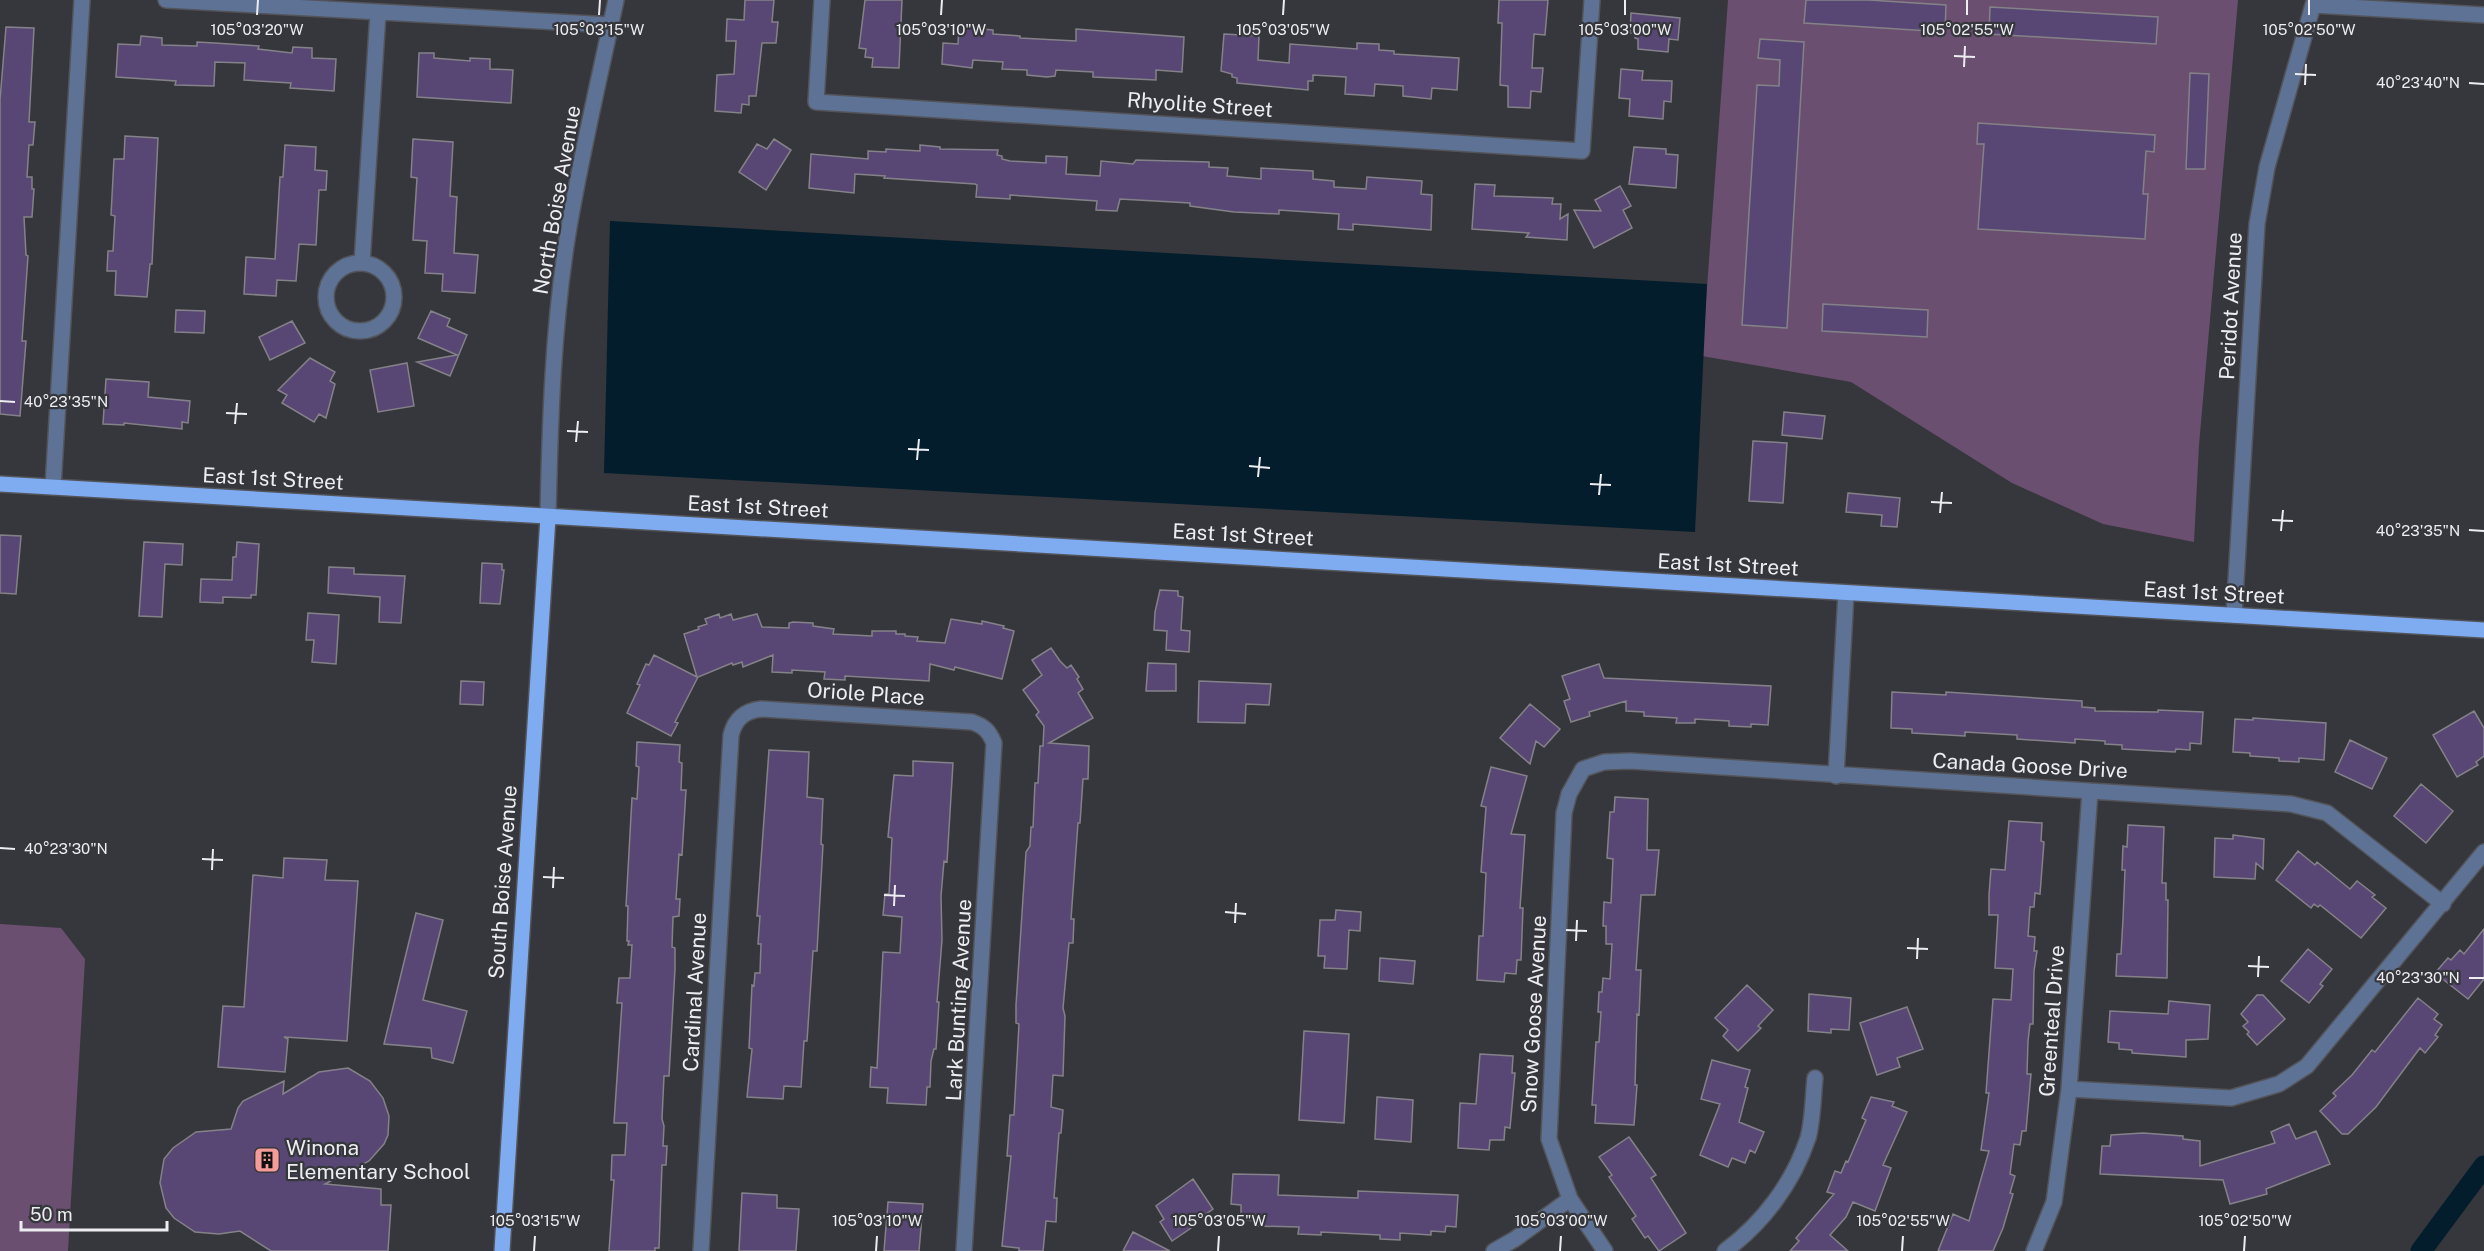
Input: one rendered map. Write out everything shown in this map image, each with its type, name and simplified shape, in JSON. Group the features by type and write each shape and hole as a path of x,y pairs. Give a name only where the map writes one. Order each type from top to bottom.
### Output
{"main road":[{"name":"East 1st Street","path":"0,484 2484,630"},
{"name":"South Boise Avenue","path":"502,1251 548,517"}],"street":[{"path":"53,487 82,0"},
{"path":"166,0 611,25"},
{"name":"North Boise Avenue","path":"548,517 550,446 560,293 569,226 616,0"},
{"name":"Rhyolite Street","path":"822,0 816,102 1582,151 1592,0"},
{"name":"Peridot Avenue","path":"2234,615 2257,224 2267,167 2313,5 2484,15"},
{"path":"362,263 378,13"},
{"path":"362,263 380,270 389,279 393,291 393,304 388,316 379,325 367,330 354,330 342,326 333,317 327,306 326,293 330,281 338,271 349,265 362,263"},
{"path":"1836,776 1846,593"},
{"name":"Oriole Place","path":"731,735 734,725 742,715 752,710 772,709 972,722 982,726 990,733 995,751"},
{"name":"Cardinal Avenue","path":"701,1251 731,735"},
{"name":"Lark Bunting Avenue","path":"964,1251 995,751"},
{"name":"Canada Goose Drive","path":"1583,769 1604,762 1630,761 2291,804 2327,813 2443,904"},
{"name":"Snow Goose Avenue","path":"1583,769 1569,795 1564,813 1549,1139 1570,1199 1605,1251"},
{"name":"Greenteal Drive","path":"2034,1251 2054,1202 2069,1089 2090,790"},
{"path":"2069,1089 2231,1098 2279,1084 2307,1066 2484,852"},
{"path":"1725,1251 1749,1233 1786,1186 1808,1136 1815,1078"},
{"path":"1494,1251 1515,1239 1570,1199"}],"shaded area":[{"path":"1728,0 2238,0 2199,445 2194,542 2103,524 2012,483 1851,382 1702,356"},
{"path":"0,924 61,928 85,959 68,1251 0,1251"}],"water":[{"path":"610,221 1707,284 1695,532 604,473"}],"building":[{"path":"745,0 774,0 772,22 778,22 776,43 762,43 756,96 749,96 749,105 742,104 741,113 715,111 717,75 734,74 736,41 726,41 727,19 744,20"},
{"path":"865,0 902,0 899,68 872,67 873,58 865,57 866,49 859,48"},
{"path":"1499,0 1548,0 1545,35 1534,34 1532,68 1543,68 1541,92 1531,91 1530,108 1508,107 1508,86 1500,85 1502,23 1498,23"},
{"path":"1806,0 1869,0 1946,5 1945,32 1804,23"},
{"path":"1990,7 2158,17 2156,44 1989,34"},
{"path":"1631,13 1680,18 1678,40 1669,39 1668,52 1638,49 1636,33 1630,33"},
{"path":"6,27 34,28 29,122 35,122 33,145 29,145 27,177 32,177 32,189 34,189 32,217 24,217 26,255 28,256 22,341 26,341 20,416 0,414 0,100"},
{"path":"959,27 993,30 993,34 1020,36 1020,38 1076,41 1076,29 1184,37 1182,72 1156,70 1156,80 1093,77 1093,72 1056,70 1055,76 1047,77 1027,75 1027,70 1002,69 1003,62 973,60 972,68 942,64 943,43 958,44"},
{"path":"1224,34 1259,36 1258,60 1289,63 1290,44 1357,49 1357,43 1379,44 1379,50 1394,51 1394,54 1459,58 1457,90 1432,88 1431,99 1403,96 1403,86 1375,84 1374,96 1345,94 1346,77 1313,75 1313,81 1308,81 1308,90 1237,83 1237,78 1232,77 1232,74 1221,71"},
{"path":"141,36 162,38 162,45 197,46 197,42 215,43 259,46 258,49 292,53 293,47 312,48 312,58 336,59 334,91 290,88 291,83 244,80 245,63 215,62 214,86 175,85 176,81 116,77 118,44 140,45"},
{"path":"1760,39 1804,42 1787,328 1742,325 1757,85 1779,86 1780,60 1758,58"},
{"path":"419,53 434,53 434,58 470,61 470,58 490,59 490,69 513,70 511,103 417,97"},
{"path":"1621,69 1643,71 1642,80 1672,81 1671,102 1664,101 1663,119 1629,116 1630,99 1619,98"},
{"path":"2190,73 2209,74 2205,169 2186,169"},
{"path":"1978,123 2155,135 2154,152 2146,151 2143,194 2148,194 2145,239 1978,229 1984,144 1977,144"},
{"path":"125,136 158,138 152,264 150,264 147,297 115,295 116,271 107,271 108,251 113,251 115,216 111,215 114,159 124,159"},
{"path":"413,139 453,142 450,196 457,197 454,253 478,255 475,293 442,291 443,274 425,273 427,241 413,240 417,178 411,177"},
{"path":"774,139 791,150 766,190 739,172 757,144 767,149"},
{"path":"285,145 316,147 315,170 327,171 326,190 319,190 316,245 299,244 296,281 277,280 276,296 244,294 246,257 275,259 280,177 283,177"},
{"path":"920,145 940,147 940,149 998,150 997,155 1010,161 1046,163 1046,156 1067,157 1066,174 1100,176 1101,161 1133,164 1136,160 1209,162 1209,167 1228,168 1227,176 1261,179 1261,168 1313,171 1313,179 1334,181 1334,187 1366,189 1367,177 1422,181 1421,194 1432,195 1431,230 1353,224 1353,230 1338,229 1339,214 1279,210 1279,214 1234,212 1190,206 1190,203 1120,199 1117,211 1096,210 1097,201 1010,195 1010,199 976,197 977,185 975,184 884,178 885,176 855,174 854,193 809,188 811,154 868,159 868,151 886,152 886,149 920,151"},
{"path":"1634,147 1666,149 1666,154 1678,155 1676,188 1629,184"},
{"path":"1475,184 1495,185 1494,196 1553,198 1552,204 1561,204 1560,219 1568,214 1567,240 1526,237 1529,233 1472,229"},
{"path":"1620,186 1631,206 1623,210 1632,228 1594,248 1574,210 1601,211 1595,200"},
{"path":"1823,304 1928,310 1927,337 1822,331"},
{"path":"176,310 205,311 204,333 175,332"},
{"path":"431,311 450,319 447,326 467,335 450,376 417,362 457,355 418,338"},
{"path":"292,321 305,343 270,360 259,337"},
{"path":"310,358 335,372 330,381 335,384 326,418 319,414 314,422 282,403 287,395 278,390"},
{"path":"407,363 414,406 378,412 370,370"},
{"path":"106,379 149,382 148,397 190,401 188,423 182,422 182,429 124,423 124,425 103,424"},
{"path":"1784,412 1825,416 1822,439 1782,435"},
{"path":"1753,441 1787,443 1783,503 1749,501"},
{"path":"1848,493 1900,498 1897,527 1881,526 1882,515 1846,512"},
{"path":"0,535 21,536 16,594 0,593"},
{"path":"144,542 183,544 182,565 165,564 162,617 139,616"},
{"path":"237,542 259,544 256,595 251,595 251,598 223,597 223,603 200,602 201,579 232,580 233,557 236,557"},
{"path":"482,563 502,564 502,570 504,570 500,604 480,603"},
{"path":"329,567 354,568 354,574 405,576 401,623 379,622 380,597 328,593"},
{"path":"1160,590 1178,591 1178,596 1183,597 1181,630 1190,631 1189,652 1166,650 1167,631 1154,630"},
{"path":"308,613 339,615 336,664 312,662 314,640 306,640"},
{"path":"719,614 720,618 731,614 733,620 757,614 762,627 789,628 789,623 793,622 813,623 813,626 834,629 833,634 872,636 872,631 896,631 896,634 918,637 917,641 945,643 951,619 982,624 982,621 1014,631 1002,679 955,667 954,670 930,664 929,681 845,676 845,680 824,679 825,672 792,670 792,673 772,672 773,655 743,667 742,662 733,665 732,663 698,677 675,722 678,723 671,736 627,713 640,685 637,684 646,664 649,665 654,655 697,677 684,634 699,629 698,627 707,624 705,619"},
{"path":"1051,648 1067,668 1071,665 1079,677 1077,679 1083,689 1078,693 1093,718 1049,743 1089,746 1088,779 1083,779 1080,823 1078,823 1071,919 1074,919 1073,943 1069,943 1063,1008 1065,1016 1063,1076 1053,1075 1051,1107 1063,1110 1054,1198 1057,1198 1056,1222 1046,1221 1043,1251 1019,1251 1019,1248 1002,1246 1011,1156 1007,1156 1010,1115 1014,1115 1019,1024 1016,1023 1016,1005 1026,852 1030,846 1031,827 1033,827 1035,783 1038,783 1040,746 1043,746 1044,726 1036,715 1039,712 1023,690 1042,675 1032,660"},
{"path":"1148,663 1176,664 1176,691 1146,691"},
{"path":"1599,664 1604,678 1771,686 1768,725 1729,726 1729,721 1695,719 1695,723 1676,723 1677,718 1644,716 1644,712 1626,711 1626,701 1589,712 1590,716 1571,722 1564,701 1570,699 1562,676"},
{"path":"461,681 484,682 483,705 460,704"},
{"path":"1199,681 1271,684 1269,705 1246,704 1245,723 1198,722"},
{"path":"1892,692 1946,695 1946,692 2082,701 2082,707 2095,708 2095,711 2203,712 2201,744 2190,743 2190,750 2176,749 2175,752 2122,749 2122,745 2105,744 2105,741 2075,739 2075,743 2017,739 2017,735 1965,732 1965,736 1912,733 1912,729 1891,728"},
{"path":"1530,704 1560,729 1544,747 1536,741 1530,764 1500,738"},
{"path":"2474,711 2484,728 2484,756 2476,762 2478,765 2457,777 2433,735"},
{"path":"2253,718 2326,723 2324,760 2299,758 2299,762 2279,761 2279,758 2233,752 2235,719 2253,720"},
{"path":"2350,740 2387,758 2372,789 2335,772"},
{"path":"637,742 680,745 681,790 686,790 682,855 679,854 676,899 680,899 679,916 673,917 672,947 675,948 675,969 669,1076 664,1076 662,1119 663,1146 667,1146 666,1165 662,1165 659,1248 655,1248 655,1251 609,1251 614,1180 611,1180 612,1155 625,1155 627,1123 614,1123 622,1003 617,1003 619,978 630,978 632,945 628,945 629,941 627,941 628,906 626,906 632,798 637,799 639,767 636,766"},
{"path":"769,750 809,752 807,797 823,799 821,844 823,845 817,951 813,951 807,1041 804,1041 801,1087 784,1086 783,1099 747,1097 752,1049 749,1048 752,985 754,986 755,973 760,973 761,944 758,944 760,916 757,916"},
{"path":"913,761 953,763 947,862 944,861 941,896 942,940 936,1049 934,1049 931,1061 930,1087 927,1087 926,1105 887,1103 888,1088 870,1087 871,1067 877,1068 883,952 900,953 902,917 883,915 885,894 889,894 892,838 888,837 894,775 913,776"},
{"path":"1491,767 1527,776 1511,834 1525,835 1520,908 1523,908 1521,960 1517,960 1516,974 1505,973 1504,982 1477,980 1479,936 1483,936 1486,873 1481,872 1486,807 1481,806"},
{"path":"2421,784 2453,811 2426,843 2394,816"},
{"path":"1615,797 1648,799 1647,850 1659,850 1655,895 1641,895 1636,970 1641,970 1639,1015 1637,1014 1635,1085 1637,1085 1634,1125 1595,1123 1596,1105 1592,1105 1596,1042 1599,1042 1601,1012 1598,1012 1599,992 1602,992 1603,978 1610,979 1612,944 1606,944 1606,926 1603,926 1604,902 1611,903 1613,859 1607,858 1610,812 1614,812"},
{"path":"2009,821 2042,823 2041,841 2044,842 2040,894 2035,893 2034,907 2030,907 2028,936 2035,937 2034,951 2037,951 2034,971 2033,1024 2030,1024 2028,1041 2027,1074 2031,1074 2026,1131 2022,1131 2020,1145 2014,1144 2010,1174 2015,1176 2010,1193 2013,1194 2003,1228 1993,1251 1938,1251 1953,1214 1969,1221 1989,1151 1981,1150 1989,1093 1986,1093 1993,999 2011,1000 2013,969 1995,968 1998,915 1989,915 1989,895 1991,869 2005,870"},
{"path":"2128,825 2164,827 2162,883 2166,883 2166,900 2168,900 2167,978 2116,976 2117,954 2121,954 2123,919 2125,870 2122,870 2123,846 2127,847"},
{"path":"2233,835 2264,839 2263,869 2256,863 2255,879 2214,877 2215,838 2233,839"},
{"path":"2298,851 2315,865 2317,862 2350,889 2357,881 2375,895 2372,897 2386,908 2361,938 2320,905 2318,907 2314,904 2311,908 2276,880"},
{"path":"284,858 327,860 325,880 358,881 347,1041 284,1037 288,1039 285,1072 218,1067 223,1006 244,1007 253,875 283,878"},
{"path":"1336,910 1361,912 1360,931 1349,930 1347,969 1324,968 1325,956 1318,956 1320,920 1335,920"},
{"path":"416,913 443,920 423,1000 467,1011 453,1063 432,1058 431,1048 384,1044"},
{"path":"2484,929 2484,979 2468,999 2435,973 2448,958 2451,960 2460,950 2464,954"},
{"path":"2308,949 2332,969 2320,984 2323,986 2309,1003 2281,981"},
{"path":"1380,958 1415,961 1413,984 1379,981"},
{"path":"1747,985 1773,1010 1758,1026 1761,1028 1738,1051 1723,1036 1728,1030 1715,1018"},
{"path":"1809,994 1851,998 1849,1030 1831,1029 1831,1033 1808,1031"},
{"path":"2257,995 2263,995 2285,1019 2257,1045 2247,1034 2249,1032 2243,1026 2248,1022 2241,1014"},
{"path":"2418,998 2438,1014 2434,1019 2442,1025 2435,1035 2438,1037 2425,1053 2420,1048 2376,1107 2348,1134 2342,1134 2320,1111 2336,1096 2333,1093 2352,1075 2372,1050 2375,1052"},
{"path":"2169,1001 2210,1005 2208,1039 2186,1040 2186,1057 2132,1053 2132,1050 2119,1049 2119,1043 2108,1042 2110,1011 2168,1014"},
{"path":"1907,1007 1923,1049 1897,1058 1900,1067 1877,1075 1860,1023"},
{"path":"1304,1031 1349,1034 1344,1123 1299,1120"},
{"path":"1480,1054 1513,1056 1512,1073 1515,1073 1510,1128 1505,1127 1504,1140 1490,1140 1489,1150 1458,1148 1460,1103 1476,1104"},
{"path":"1712,1060 1750,1070 1739,1122 1764,1132 1755,1153 1750,1150 1745,1163 1732,1158 1728,1167 1700,1155 1720,1104 1701,1099"},
{"name":"Winona Elementary School","path":"348,1068 370,1081 383,1098 389,1116 388,1135 384,1144 369,1161 325,1184 381,1189 381,1205 391,1205 388,1251 271,1251 240,1231 219,1234 195,1232 174,1218 166,1208 160,1183 164,1159 173,1148 196,1132 231,1129 238,1108 243,1101 284,1081 283,1094 319,1072"},
{"path":"1377,1097 1413,1100 1411,1142 1375,1139"},
{"path":"1871,1097 1894,1102 1892,1106 1907,1112 1883,1165 1891,1168 1875,1211 1853,1202 1846,1217 1830,1235 1848,1251 1790,1251 1799,1241 1796,1238 1834,1194 1827,1192 1835,1171 1841,1173 1846,1161 1848,1162 1866,1120 1862,1118"},
{"path":"2289,1124 2296,1139 2316,1131 2330,1164 2266,1189 2267,1194 2230,1204 2223,1180 2100,1174 2102,1146 2110,1146 2111,1135 2143,1133 2183,1136 2183,1139 2200,1141 2200,1166 2275,1143 2271,1132"},
{"path":"1629,1137 1656,1175 1651,1178 1686,1233 1659,1251 1648,1236 1645,1238 1632,1219 1636,1216 1609,1177 1612,1175 1599,1157"},
{"path":"1233,1174 1279,1175 1278,1195 1358,1198 1358,1191 1458,1195 1456,1227 1446,1226 1445,1232 1431,1231 1431,1235 1400,1233 1400,1240 1380,1239 1380,1235 1321,1232 1321,1235 1298,1234 1299,1227 1254,1226 1254,1221 1241,1219 1241,1205 1231,1204"},
{"path":"1193,1179 1213,1209 1196,1221 1197,1224 1172,1241 1160,1222 1164,1219 1156,1206"},
{"path":"742,1193 777,1195 777,1208 799,1209 796,1251 739,1251"},
{"path":"888,1202 923,1204 919,1251 884,1251"},
{"path":"1133,1232 1170,1251 1123,1251"}],"waterway":[{"path":"2421,1251 2484,1166"}],"place":[{"name":"Winona Elementary School","path":"267,1160"}]}
